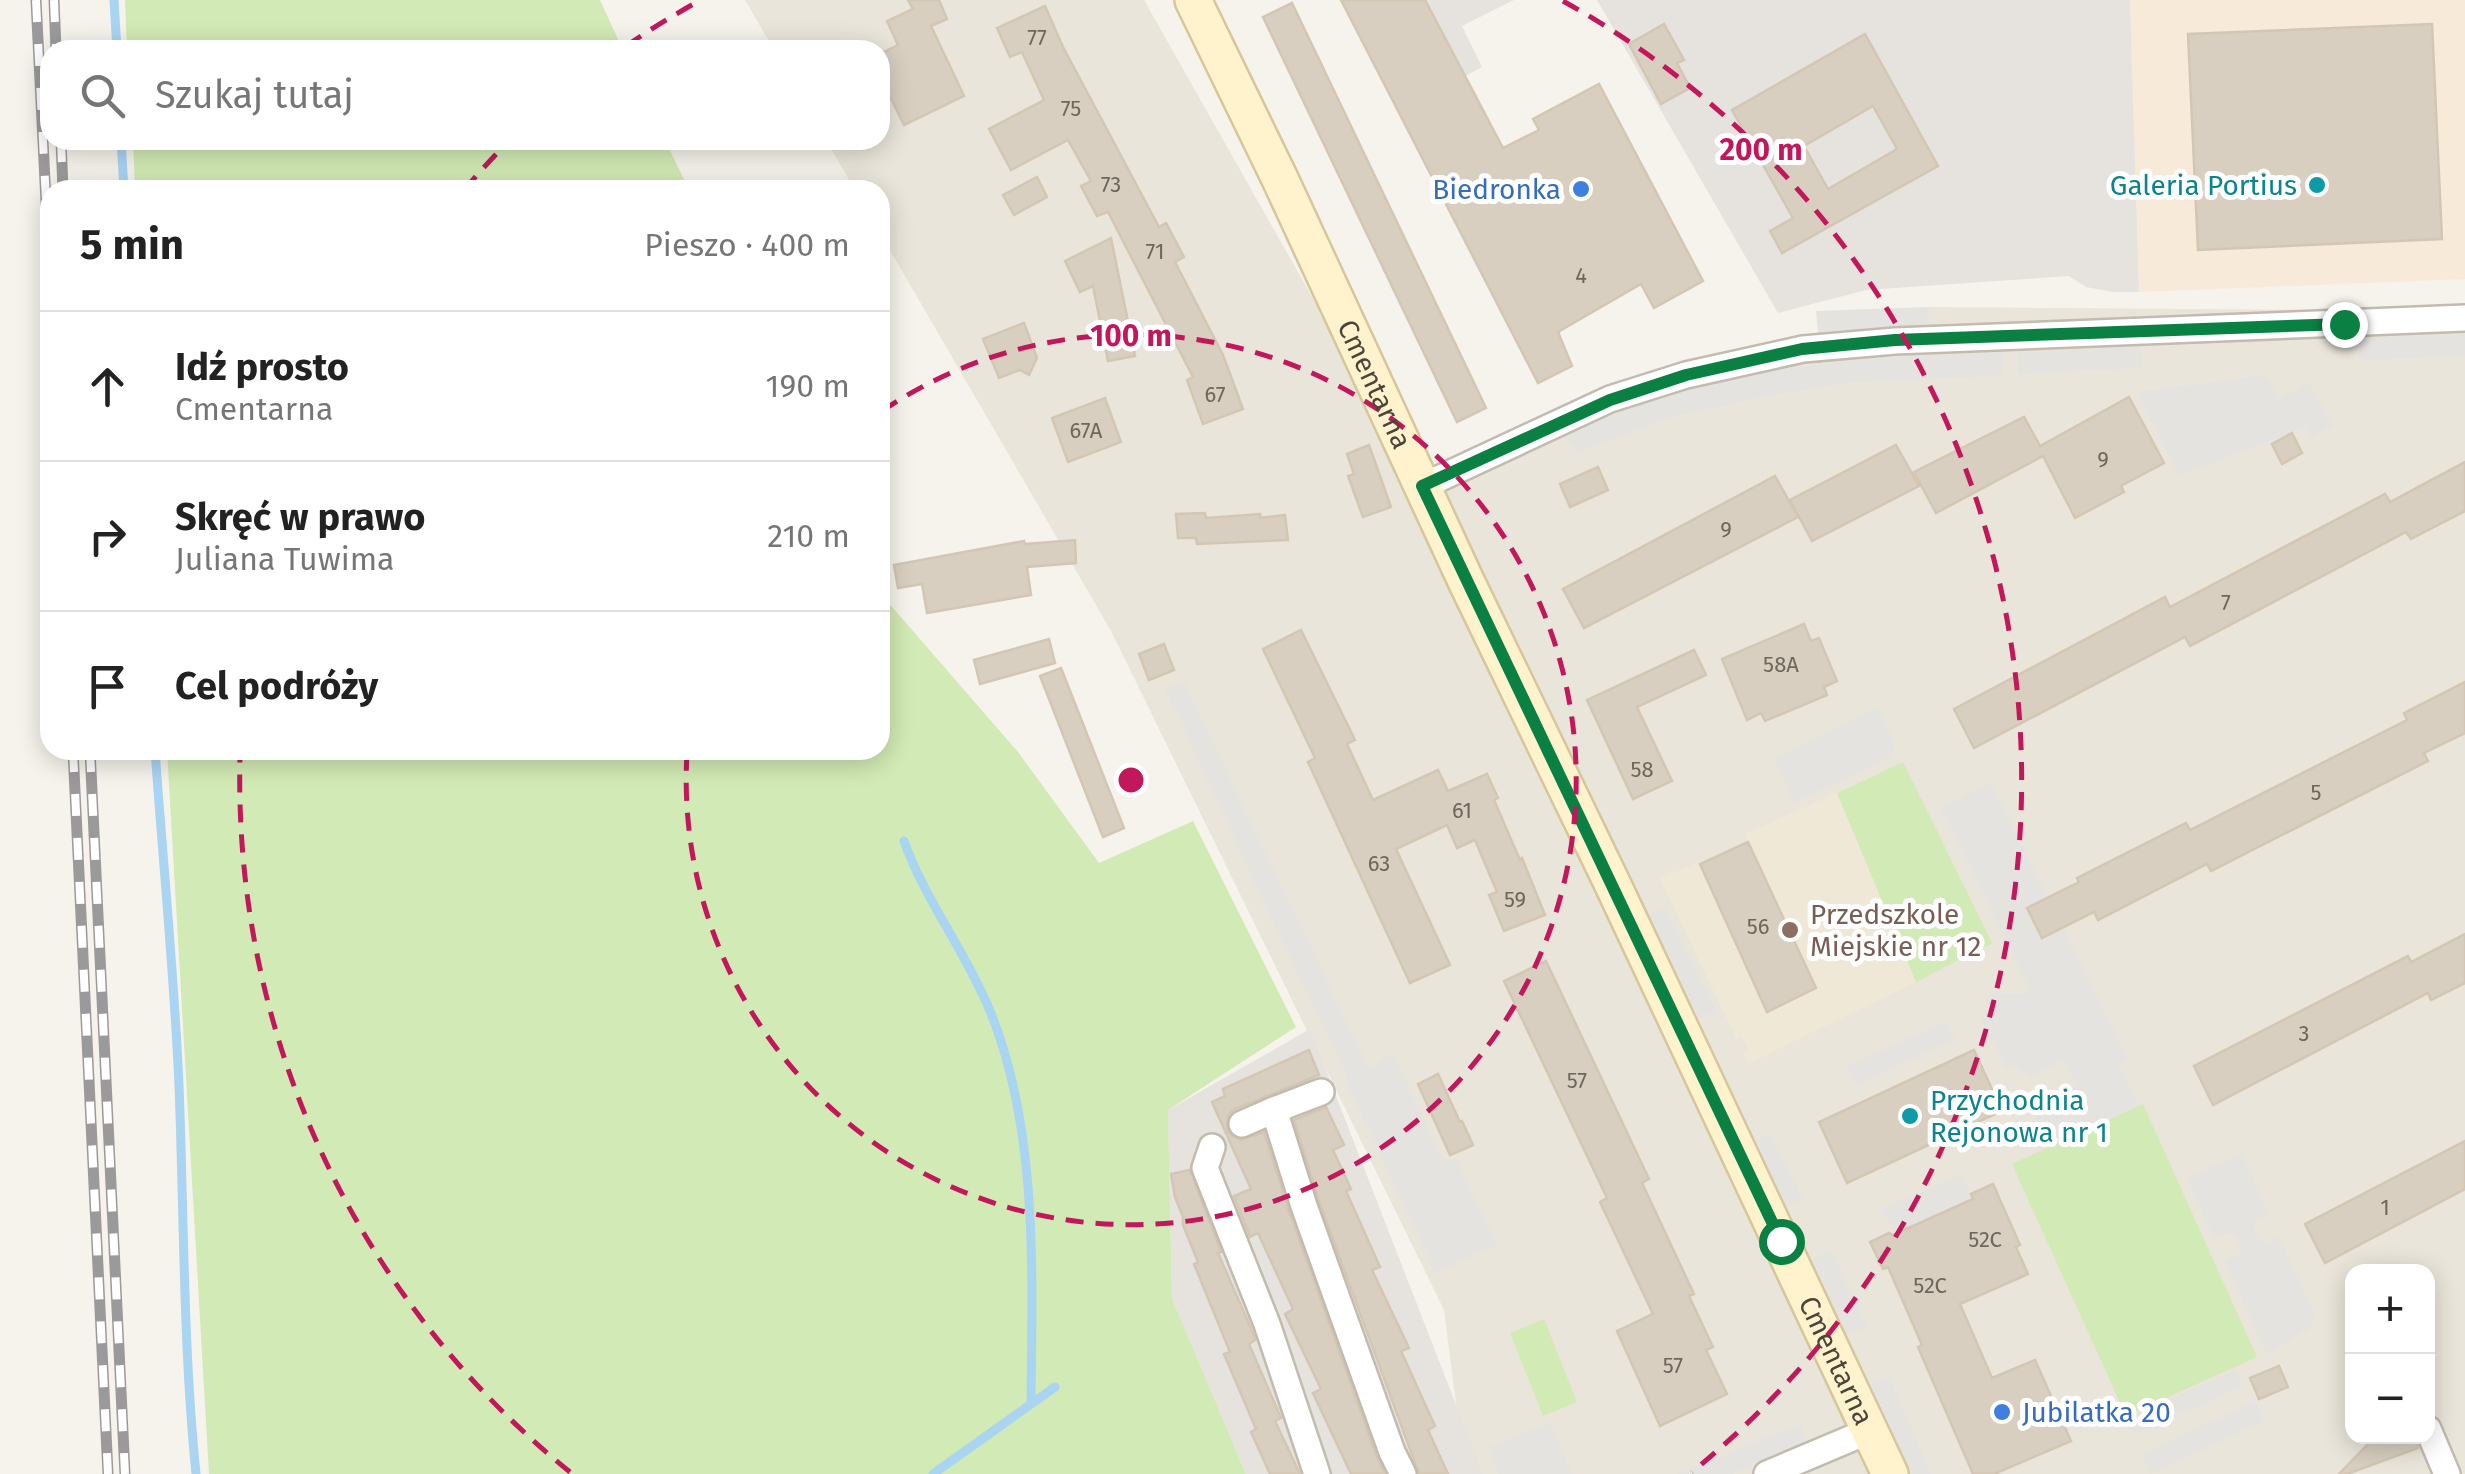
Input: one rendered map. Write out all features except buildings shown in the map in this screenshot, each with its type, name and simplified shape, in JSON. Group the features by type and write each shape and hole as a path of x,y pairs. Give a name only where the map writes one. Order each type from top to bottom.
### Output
{"street":[{"name":"Cmentarna","path":"1192,0 1890,1474"},
{"path":"1422,486 1610,400 1686,375 1802,349 1895,340 2465,318"},
{"path":"1242,1124 1321,1092"},
{"path":"1274,1110 1304,1206 1403,1474"},
{"path":"1212,1147 1204,1168 1267,1324 1317,1474"},
{"path":"1767,1474 1871,1430"},
{"path":"2434,1444 2447,1474"}],"shaded area":[{"path":"745,0 1144,0 1414,477 1928,307 2465,311 2465,1474 1465,1474 1444,1310 1111,631 890,250 890,180 849,180 832,150 890,150 890,40 768,40"},
{"path":"1386,0 1514,0 1462,26 1482,67 1434,93"},
{"path":"1597,0 2130,0 2139,292 2086,287 2069,276 1866,290 1778,313"},
{"path":"2130,0 2465,0 2465,279 2139,292"},
{"path":"1928,307 1929,325 1818,333 1816,311"},
{"path":"2465,334 2465,356 2359,360 2360,338"},
{"path":"2141,346 2142,368 2018,374 2017,353"},
{"path":"2003,352 2002,376 1853,382 1764,397 1671,417 1578,453 1563,437 1658,399 1772,370 1868,358"},
{"path":"2265,375 2280,399 2308,382 2333,425 2311,437 2305,427 2179,476 2136,392"},
{"path":"1184,682 1367,1068 1393,1054 1444,1162 1456,1157 1497,1245 1435,1273 1350,1090 1344,1067 1165,689"},
{"path":"1877,708 1894,742 1892,757 1794,803 1774,759"},
{"path":"1992,783 2048,897 2027,909 2042,937 2063,927 2128,1059 2119,1064 2139,1105 2039,1151 2030,1131 2035,1107 2077,1085 2064,1060 2030,1077 2013,1064 2005,1068 1980,1017 1991,1011 1985,998 1992,994 2031,993 1940,808"},
{"name":"Przedszkole Miejskie nr 12","path":"1837,793 1916,982 1749,1063 1743,1052 1748,1049 1741,1036 1736,1038 1660,878 1748,842 1745,834"},
{"path":"1665,907 1716,1011 1695,1021 1644,917"},
{"path":"1946,1021 1955,1040 1856,1085 1847,1066"},
{"path":"1310,1029 1483,1474 1246,1474 1172,1298 1168,1110"},
{"path":"1771,1133 1803,1199 1783,1208 1752,1143"},
{"path":"2242,1153 2269,1214 2255,1221 2254,1227 2266,1243 2279,1237 2315,1315 2312,1327 2266,1354 2225,1262 2239,1255 2241,1248 2235,1235 2229,1233 2214,1239 2187,1178"},
{"path":"1961,1174 1972,1199 1898,1231 1880,1210"},
{"path":"1831,1251 1867,1327 1843,1337 1808,1262"},
{"path":"2235,1370 2242,1386 2135,1435 2127,1418"},
{"path":"1889,1376 1931,1474 1907,1474 1869,1385"},
{"path":"2255,1401 2265,1421 2150,1474 2142,1454"},
{"path":"1550,1422 1572,1474 1498,1474 1488,1448"},
{"path":"1800,1424 1807,1444 1732,1474 1677,1474"}],"green space":[{"path":"125,0 600,0 618,40 127,40"},
{"path":"133,150 670,150 684,180 135,180"},
{"path":"890,605 1018,752 1099,863 1193,821 1296,1027 1168,1110 1172,1298 1246,1474 209,1474 168,760 890,760"},
{"path":"1903,762 1992,943 1916,982 1837,793"},
{"path":"2143,1104 2257,1357 2126,1416 2012,1164"},
{"path":"1544,1319 1577,1402 1543,1416 1510,1333"}],"waterway":[{"path":"114,0 116,40"},
{"path":"122,150 123,180"},
{"path":"156,760 177,1043 186,1329 196,1474"},
{"path":"904,841 990,1011 1017,1105 1029,1204 1031,1403"},
{"path":"933,1474 1055,1387"}],"railway":[{"path":"36,0 40,81"},
{"path":"54,0 56,40"},
{"path":"43,150 45,180"},
{"path":"61,150 63,180"},
{"path":"73,760 108,1474"},
{"path":"90,760 125,1474"}],"place":[{"name":"Galeria Portius","path":"2317,185"},
{"name":"Biedronka","path":"1581,189"},
{"name":"Przedszkole Miejskie nr 12","path":"1790,930"},
{"name":"Przychodnia Rejonowa nr 1","path":"1910,1116"},
{"name":"Jubilatka 20","path":"2002,1412"}],"route":[{"path":"1781,1241 1422,486 1610,400 1686,375 1802,349 1895,340 2344,324"}]}
